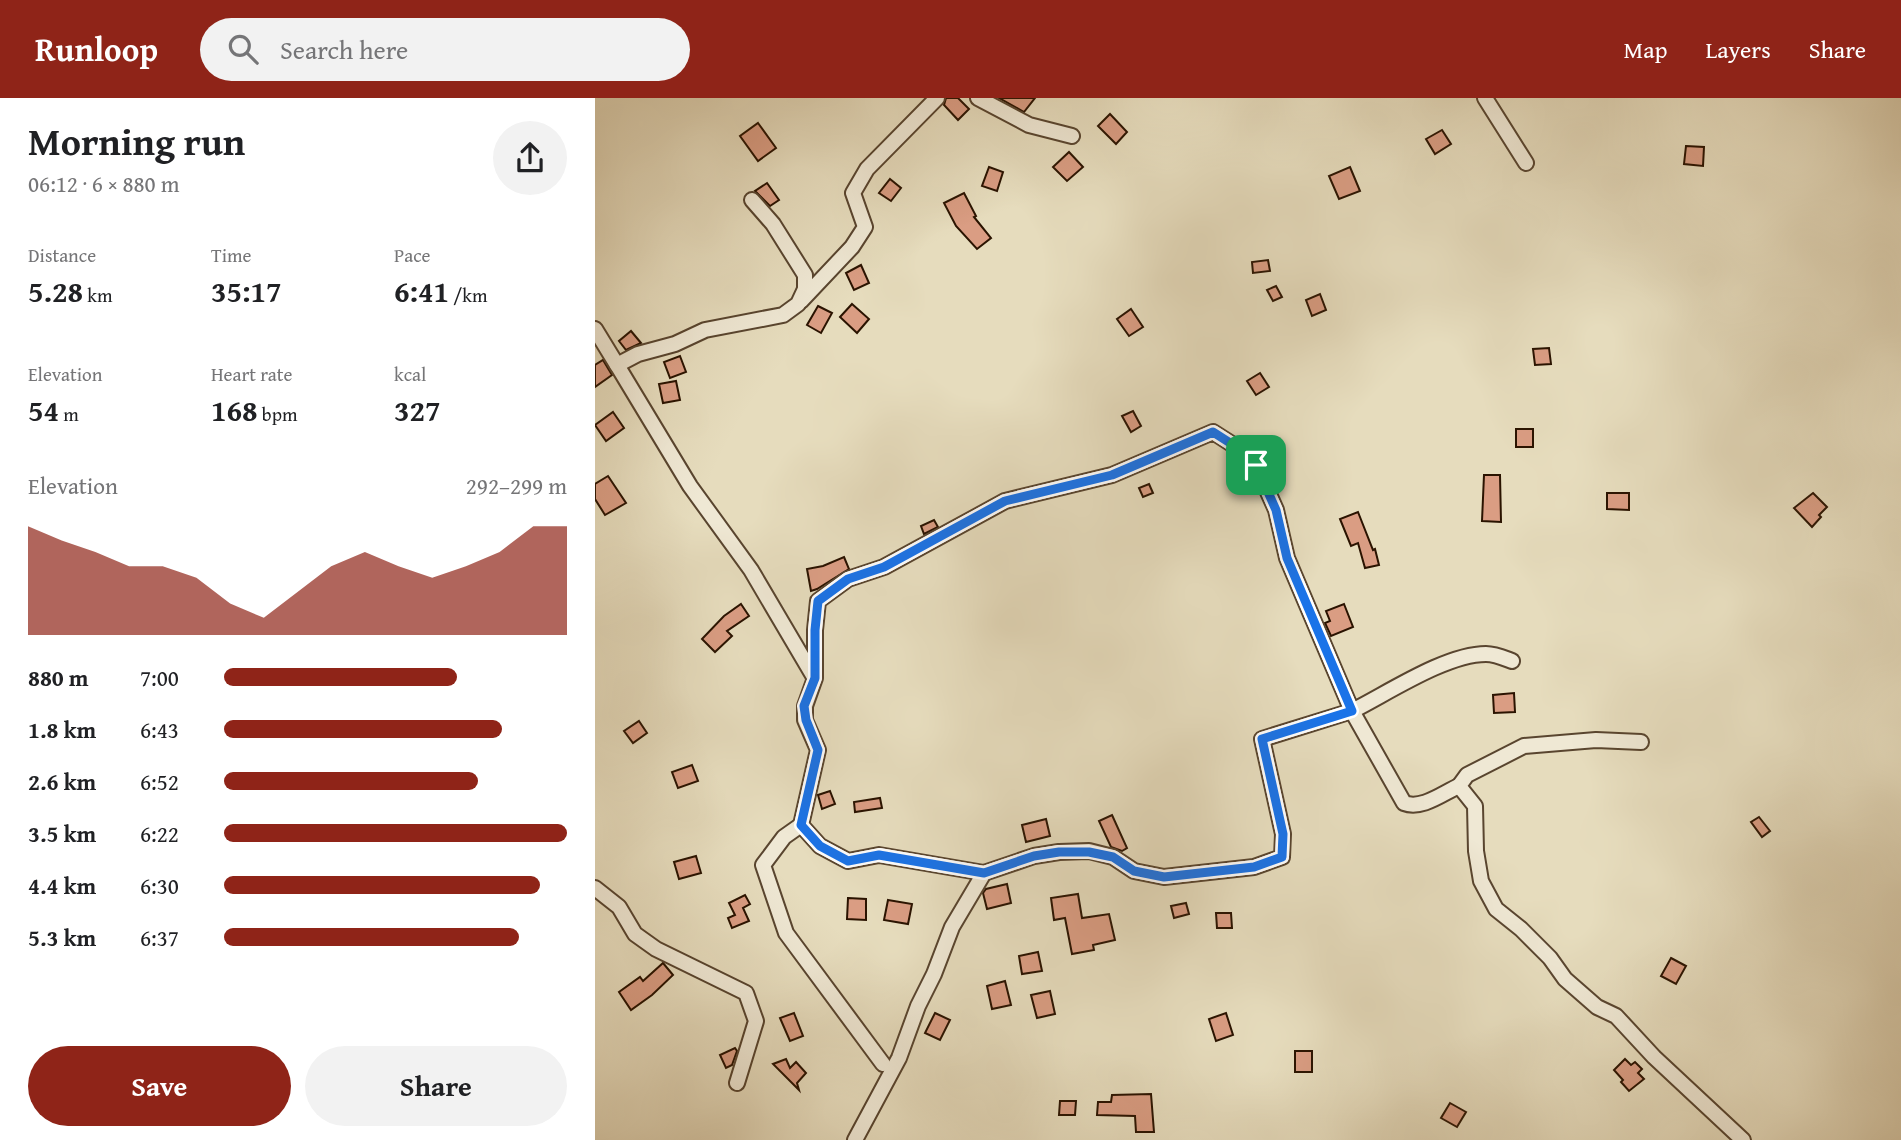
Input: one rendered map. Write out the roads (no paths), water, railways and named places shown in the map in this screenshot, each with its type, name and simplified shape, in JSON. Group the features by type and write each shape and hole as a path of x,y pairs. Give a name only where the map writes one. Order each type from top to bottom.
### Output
{"street":[{"path":"617,365 638,354 675,344 705,330 783,315 798,304 852,247 865,227 853,193 867,169 937,98"},
{"path":"978,98 1029,125 1072,136"},
{"path":"1485,98 1526,163"},
{"path":"752,200 780,234 805,275 805,289 798,304"},
{"path":"595,329 690,486 751,570 815,678"},
{"path":"883,1064 786,933 763,865 784,837 801,825 818,750 806,720 804,706 815,678 818,601 848,579 884,567 1005,501 1112,475 1213,432 1238,448 1256,465 1276,510 1287,558 1352,711 1405,803 1412,806 1423,804 1459,786 1467,775 1524,746 1596,740 1641,742"},
{"path":"801,825 820,846 848,861 879,855 984,873 1034,856 1059,852 1089,852 1113,857 1134,871 1164,877 1254,867 1282,857 1283,834 1262,739 1352,711 1450,661 1471,654 1490,653 1512,661"},
{"path":"1459,786 1475,806 1476,851 1481,881 1496,909 1550,958 1565,979 1597,1007 1616,1016 1654,1057 1743,1140"},
{"path":"855,1140 899,1058 952,927 984,873"},
{"path":"595,888 619,908 635,934 656,949 746,993 756,1021 737,1083"}]}
